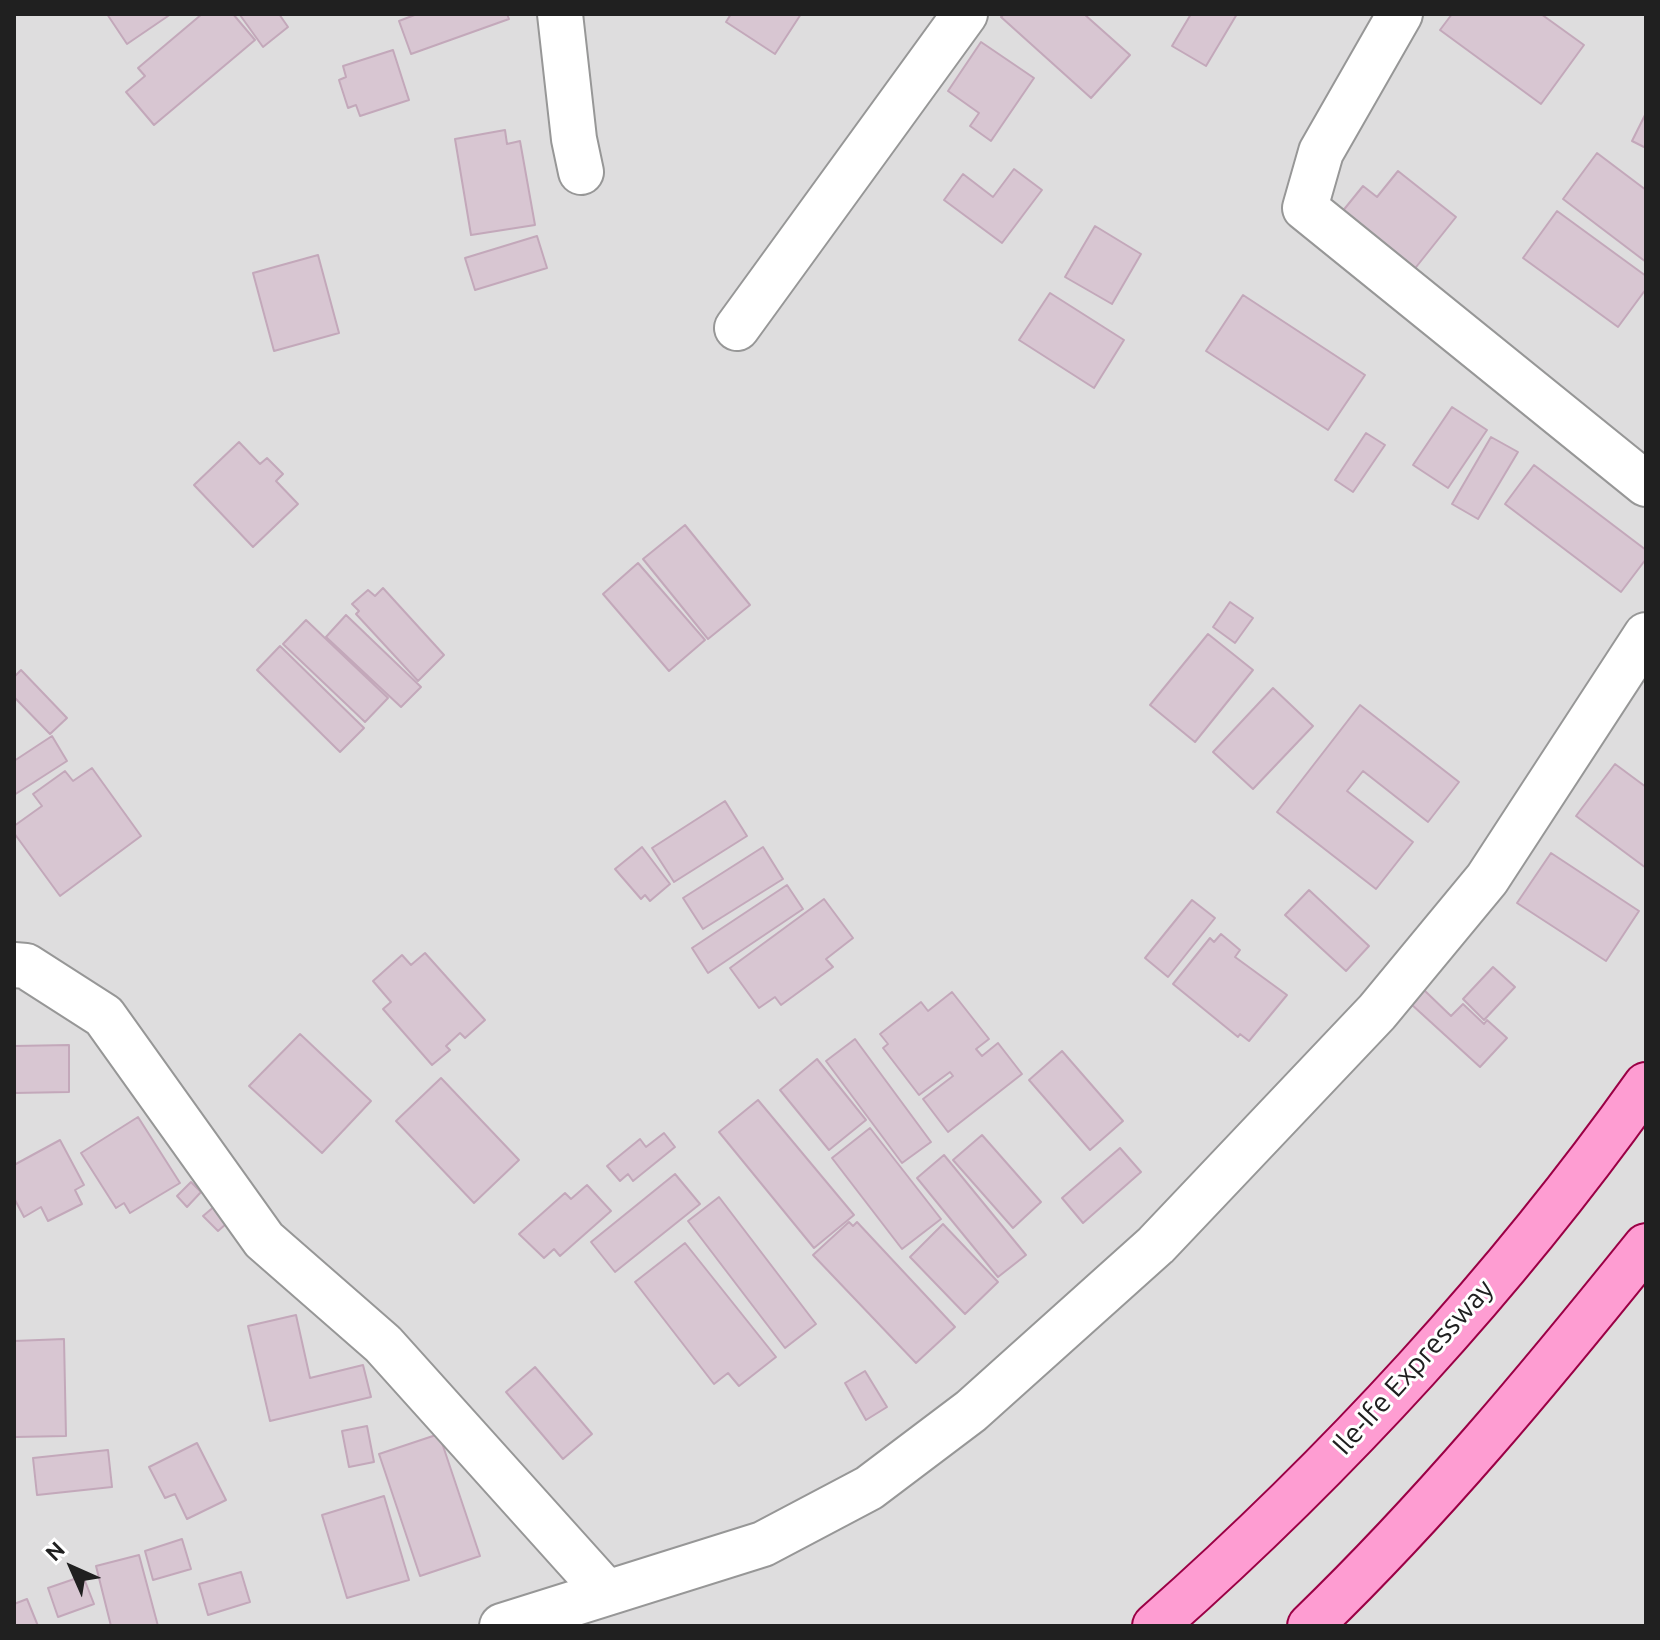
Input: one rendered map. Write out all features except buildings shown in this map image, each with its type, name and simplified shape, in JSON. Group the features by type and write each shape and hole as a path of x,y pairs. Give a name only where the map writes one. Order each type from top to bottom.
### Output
{"main road":[{"name":"Ile-Ife Expressway","path":"1155,1626 1258,1535 1371,1420 1496,1274 1615,1129 1646,1085"},
{"path":"1310,1626 1391,1547 1513,1412 1646,1246"}],"street":[{"path":"560,14 574,139 581,172"},
{"path":"737,328 965,14"},
{"path":"1400,14 1321,152 1305,208 1646,484"},
{"path":"502,1626 763,1544 869,1488 971,1411 1156,1245 1377,1012 1487,879 1646,635"},
{"path":"14,965 26,966 104,1016 264,1240 383,1344 607,1593"}],"shaded area":[{"path":"14,14 1646,14 1646,1626 14,1626"}]}
